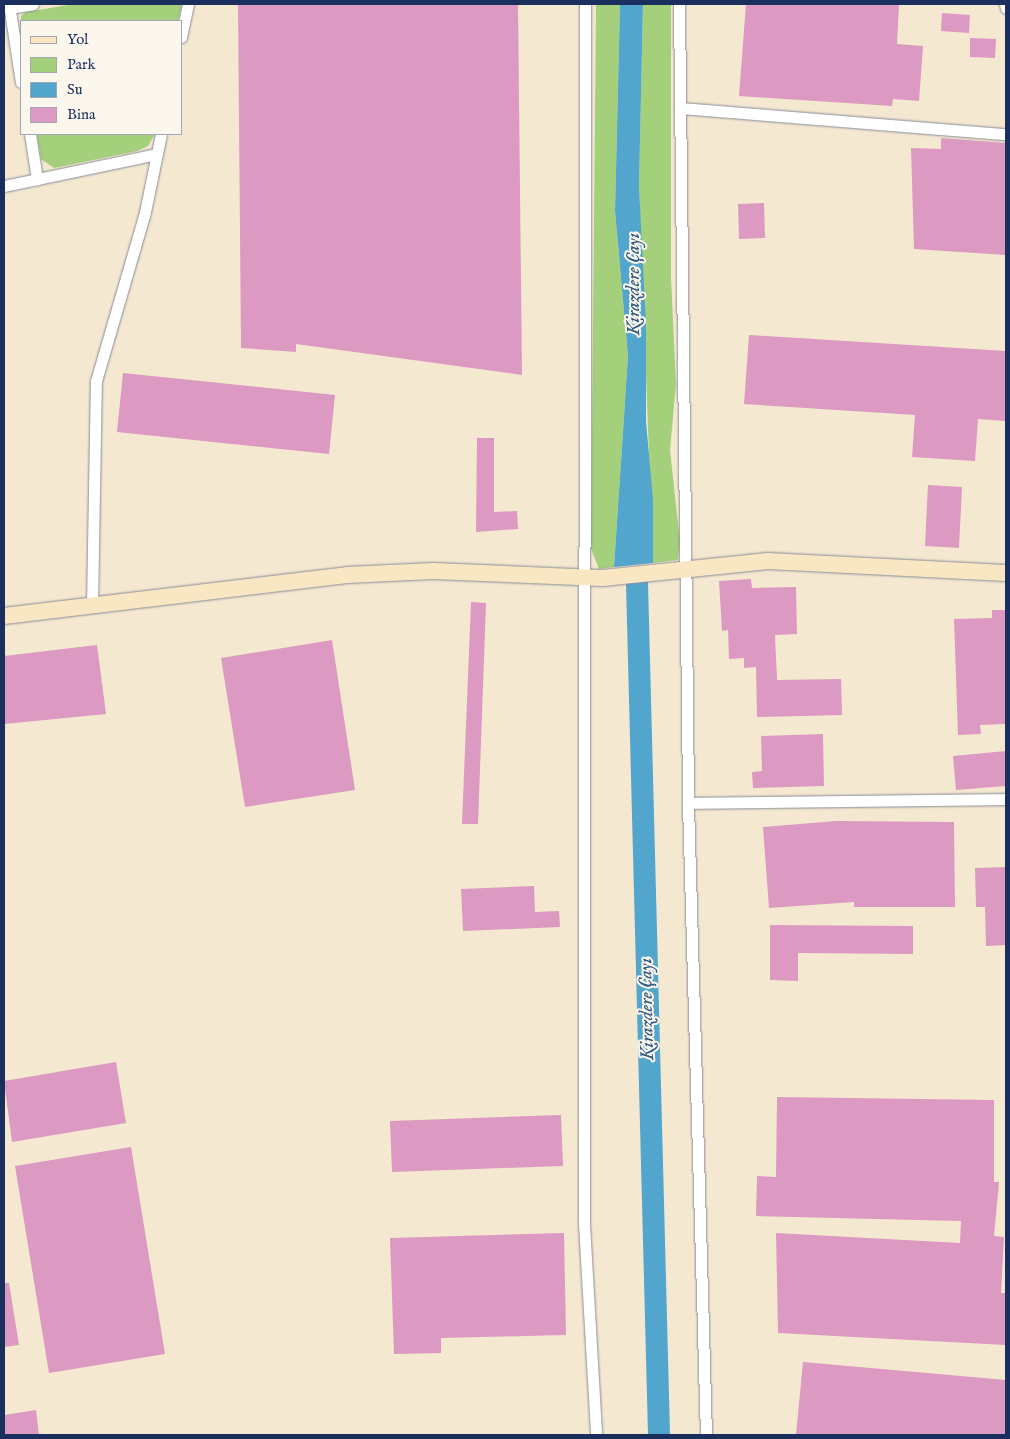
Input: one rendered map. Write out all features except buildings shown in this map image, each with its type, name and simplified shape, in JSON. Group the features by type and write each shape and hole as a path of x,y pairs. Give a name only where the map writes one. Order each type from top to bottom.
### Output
{"street":[{"path":"20,76 9,6 33,4"},
{"path":"182,32 188,4"},
{"path":"585,4 588,256 583,578 584,1224 596,1435"},
{"path":"679,4 688,803 706,1435"},
{"path":"1005,4 1006,8"},
{"path":"680,108 1006,134"},
{"path":"30,135 37,179"},
{"path":"92,605 96,381 145,212 161,135"},
{"path":"4,186 157,154"},
{"path":"4,616 346,575 433,571 583,578 776,562 1006,573"},
{"path":"688,803 1006,799"}],"green space":[{"path":"74,4 182,4 178,20 21,20 21,16 26,12"},
{"path":"596,4 620,4 615,211 628,356 614,567 599,569 591,549"},
{"path":"643,4 671,4 671,277 676,384 670,450 680,542 678,560 653,563 639,187"},
{"path":"37,135 154,135 148,146 137,151 54,168 41,159"}],"water":[{"path":"620,4 643,4 639,187 646,324 646,421 653,500 653,563 614,567 628,356 615,211"}],"waterway":[{"name":"Kirazdere Çayı","path":"637,583 659,1435"}]}
